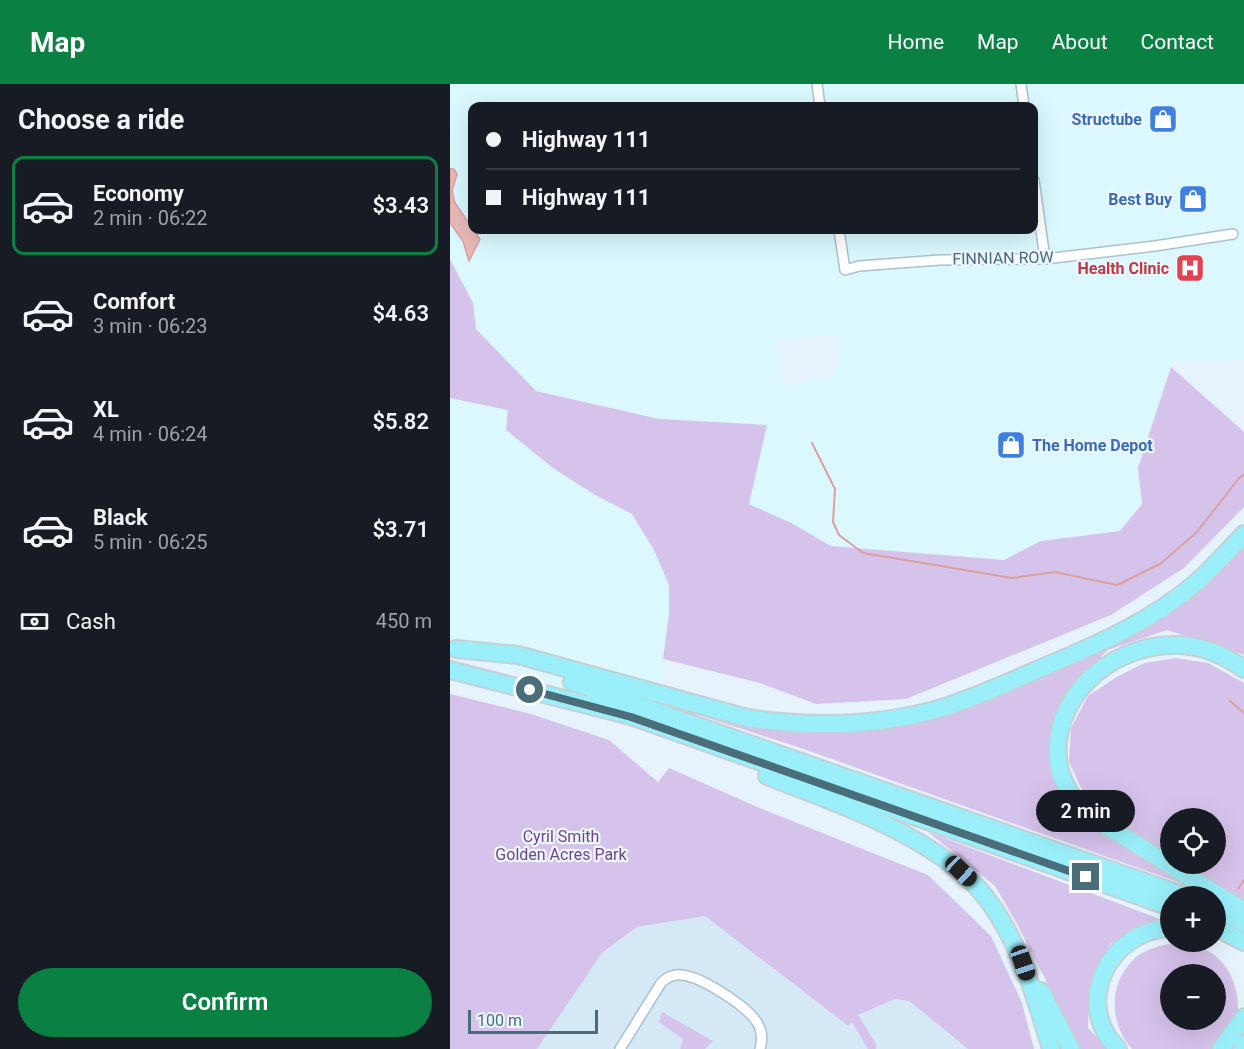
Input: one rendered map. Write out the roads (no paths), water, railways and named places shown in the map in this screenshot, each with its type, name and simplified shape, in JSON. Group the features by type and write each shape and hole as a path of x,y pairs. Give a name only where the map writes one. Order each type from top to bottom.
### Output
{"highway":[{"path":"453,649 518,655 747,718 828,726 909,717 946,707 1110,639 1179,596 1213,567 1244,534"},
{"path":"1237,930 1082,810 1068,790 1059,766 1059,740 1064,716 1076,692 1094,674 1126,655 1145,648 1173,645 1205,649 1231,660 1244,669"},
{"path":"453,649 577,683 1160,887"},
{"path":"450,670 631,717 1160,903"},
{"path":"570,702 627,728 759,773 812,794 925,846 950,861 990,902 1008,932 1023,963 1051,1049"},
{"path":"1226,918 1237,930"},
{"path":"1118,1049 1112,1043 1098,1013 1101,980 1114,954 1126,943 1140,934 1160,928"},
{"path":"1023,963 1040,988 1071,1049"},
{"path":"1221,1049 1244,1017"},
{"path":"1242,1049 1244,1044"}],"street":[{"path":"817,84 819,102"},
{"path":"1021,84 1023,102"},
{"path":"1038,209 1045,259"},
{"name":"FINNIAN ROW","path":"840,234 845,270 859,266 940,260 1045,259 1233,234"},
{"path":"620,1049 661,983 666,978 681,975 725,994 752,1016 761,1029 760,1049"}],"waterway":[{"path":"812,443 835,489 833,522 839,535 863,553 1012,578 1055,572 1117,585 1160,564 1196,533 1240,477 1244,475"},
{"path":"1230,701 1244,713"},
{"path":"1238,889 1244,880"}],"place":[{"name":"Structube","path":"1163,119"},
{"name":"Best Buy","path":"1193,199"},
{"name":"Health Clinic","path":"1190,268"},
{"name":"The Home Depot","path":"1011,445"}],"park label":[{"name":"Cyril Smith Golden Acres Park","path":"561,845"}]}
